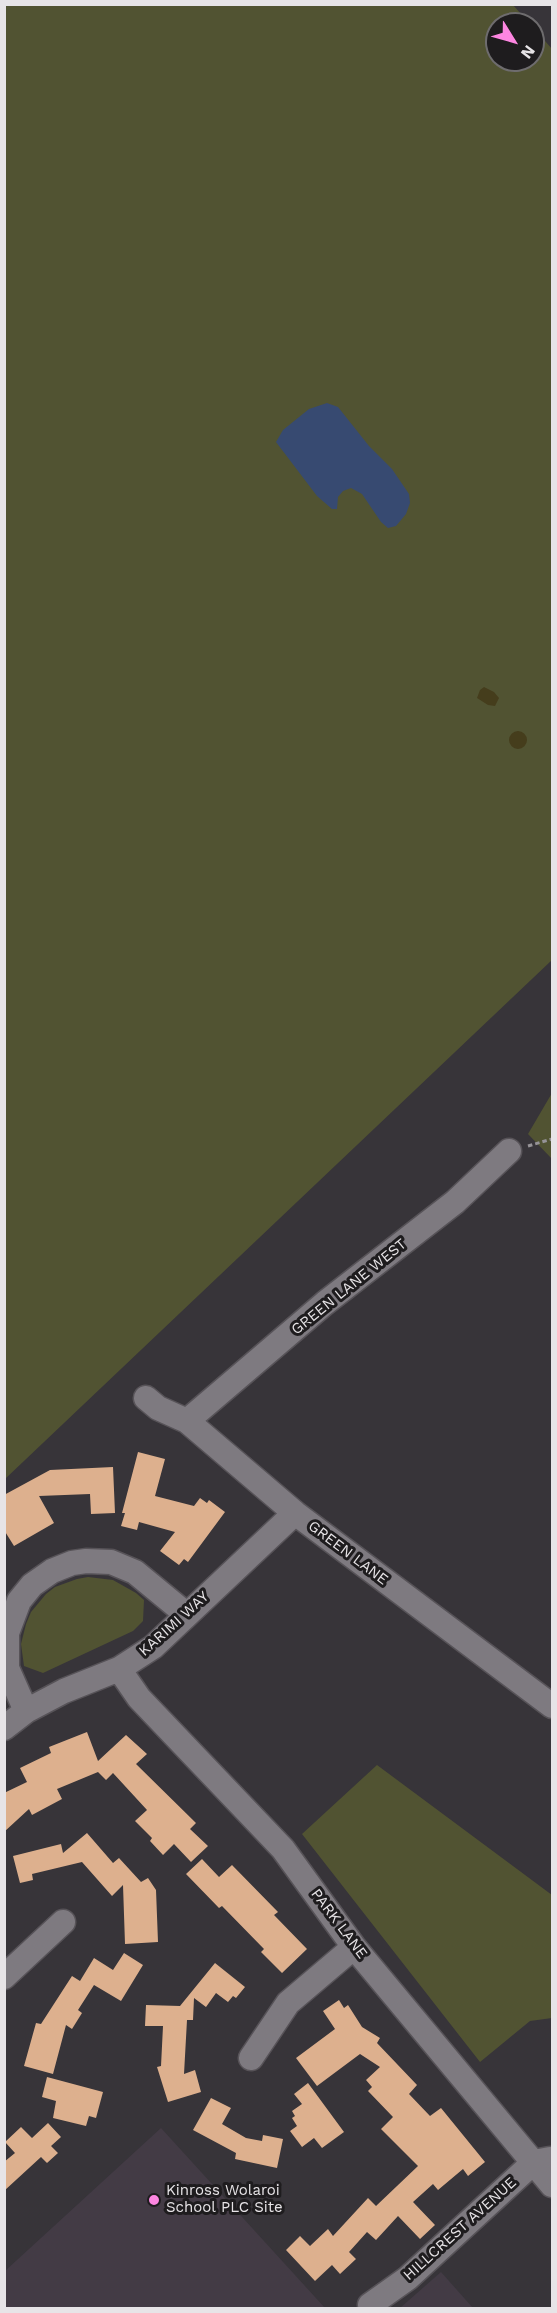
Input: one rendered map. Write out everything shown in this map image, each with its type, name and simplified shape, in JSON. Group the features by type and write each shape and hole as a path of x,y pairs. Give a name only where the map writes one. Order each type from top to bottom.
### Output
{"street":[{"name":"GREEN LANE WEST","path":"187,1421 326,1303 455,1203 509,1151"},
{"name":"GREEN LANE","path":"146,1398 158,1408 187,1421 296,1513 552,1706"},
{"name":"KARIMI WAY","path":"4,1728 26,1711 64,1691 119,1669 153,1647 296,1513"},
{"path":"26,1711 7,1668 7,1633 19,1601 32,1585 52,1571 72,1563 111,1562 135,1572 186,1614"},
{"name":"PARK LANE","path":"119,1669 139,1698 283,1849 354,1947 543,2161 552,2185"},
{"path":"4,1977 63,1922"},
{"path":"251,2058 288,2003 354,1947"},
{"name":"HILLCREST AVENUE","path":"370,2305 408,2278 543,2161"}],"path":[{"path":"509,1151 552,1139"}],"shaded area":[{"name":"Kinross Wolaroi School PLC Site","path":"161,2128 325,2308 5,2308 5,2271"},
{"path":"441,2272 473,2308 400,2308"}],"green space":[{"path":"5,5 513,5 519,12 485,12 485,72 545,72 545,41 552,49 552,960 5,1479"},
{"path":"552,1093 552,1159 528,1134"},
{"path":"88,1577 113,1580 136,1593 144,1600 143,1621 133,1631 43,1673 24,1666 21,1644 31,1612 55,1587"},
{"path":"377,1765 552,1895 552,2018 530,2021 480,2062 302,1834"}],"sand":[{"path":"484,687 494,692 499,698 495,706 488,705 477,698"},
{"path":"518,731 524,734 527,740 524,746 518,749 512,746 509,740 512,734"}],"water":[{"path":"327,403 338,407 369,446 392,469 409,494 410,503 406,514 396,526 388,528 381,522 362,494 351,488 343,491 338,497 337,509 332,509 317,496 276,442 283,430 309,409"}],"building":[{"path":"138,1452 165,1459 155,1496 194,1506 200,1498 207,1503 209,1500 225,1512 188,1562 184,1559 179,1565 160,1551 175,1532 139,1522 137,1530 121,1526 125,1513 122,1513"},
{"path":"113,1467 115,1513 91,1514 90,1494 39,1496 54,1523 14,1546 4,1530 4,1495 50,1470"},
{"path":"87,1732 98,1761 126,1735 147,1754 136,1764 196,1823 190,1829 208,1846 191,1862 174,1844 163,1855 150,1841 152,1838 135,1821 147,1810 113,1773 106,1780 98,1772 57,1789 62,1799 32,1815 29,1809 4,1832 4,1793 27,1782 20,1768 51,1753 49,1747"},
{"path":"87,1833 113,1863 119,1858 141,1882 148,1878 156,1890 158,1942 125,1944 123,1885 112,1896 82,1862 32,1874 33,1880 20,1883 13,1856 61,1844 63,1853"},
{"path":"202,1859 219,1877 232,1865 278,1912 274,1915 307,1949 282,1973 261,1952 264,1949 222,1906 219,1908 186,1874"},
{"path":"124,1953 143,1965 121,2001 94,1985 78,2010 82,2013 72,2029 66,2025 53,2074 24,2066 36,2023 41,2024 72,1976 80,1981 94,1958 113,1970"},
{"path":"215,1963 245,1987 236,1998 233,1996 228,2002 216,1993 206,2007 194,1998 193,2020 187,2020 184,2074 195,2070 201,2092 168,2102 157,2067 161,2066 163,2026 145,2026 146,2005 180,2006"},
{"path":"339,2000 344,2008 348,2005 362,2027 380,2038 377,2043 417,2085 409,2094 430,2116 441,2108 485,2162 468,2176 463,2169 438,2190 433,2184 413,2202 435,2225 420,2239 398,2216 376,2240 367,2232 349,2252 356,2259 340,2274 332,2265 315,2281 286,2250 300,2236 310,2246 328,2229 333,2236 368,2198 376,2206 418,2166 381,2129 393,2117 368,2091 372,2087 366,2080 380,2067 360,2054 317,2086 296,2058 335,2029 323,2011"},
{"path":"47,2077 103,2092 96,2118 89,2116 86,2126 53,2118 56,2101 42,2097"},
{"path":"308,2083 344,2132 322,2148 314,2138 302,2147 290,2131 297,2126 292,2118 295,2116 292,2111 302,2104 294,2094"},
{"path":"211,2098 231,2108 222,2124 246,2138 262,2141 263,2135 283,2139 277,2168 235,2159 236,2153 193,2130"},
{"path":"48,2123 61,2137 51,2146 58,2153 47,2163 41,2157 4,2191 4,2162 15,2153 5,2142 21,2127 32,2138"}],"place":[{"name":"Kinross Wolaroi School PLC Site","path":"154,2200"}]}
